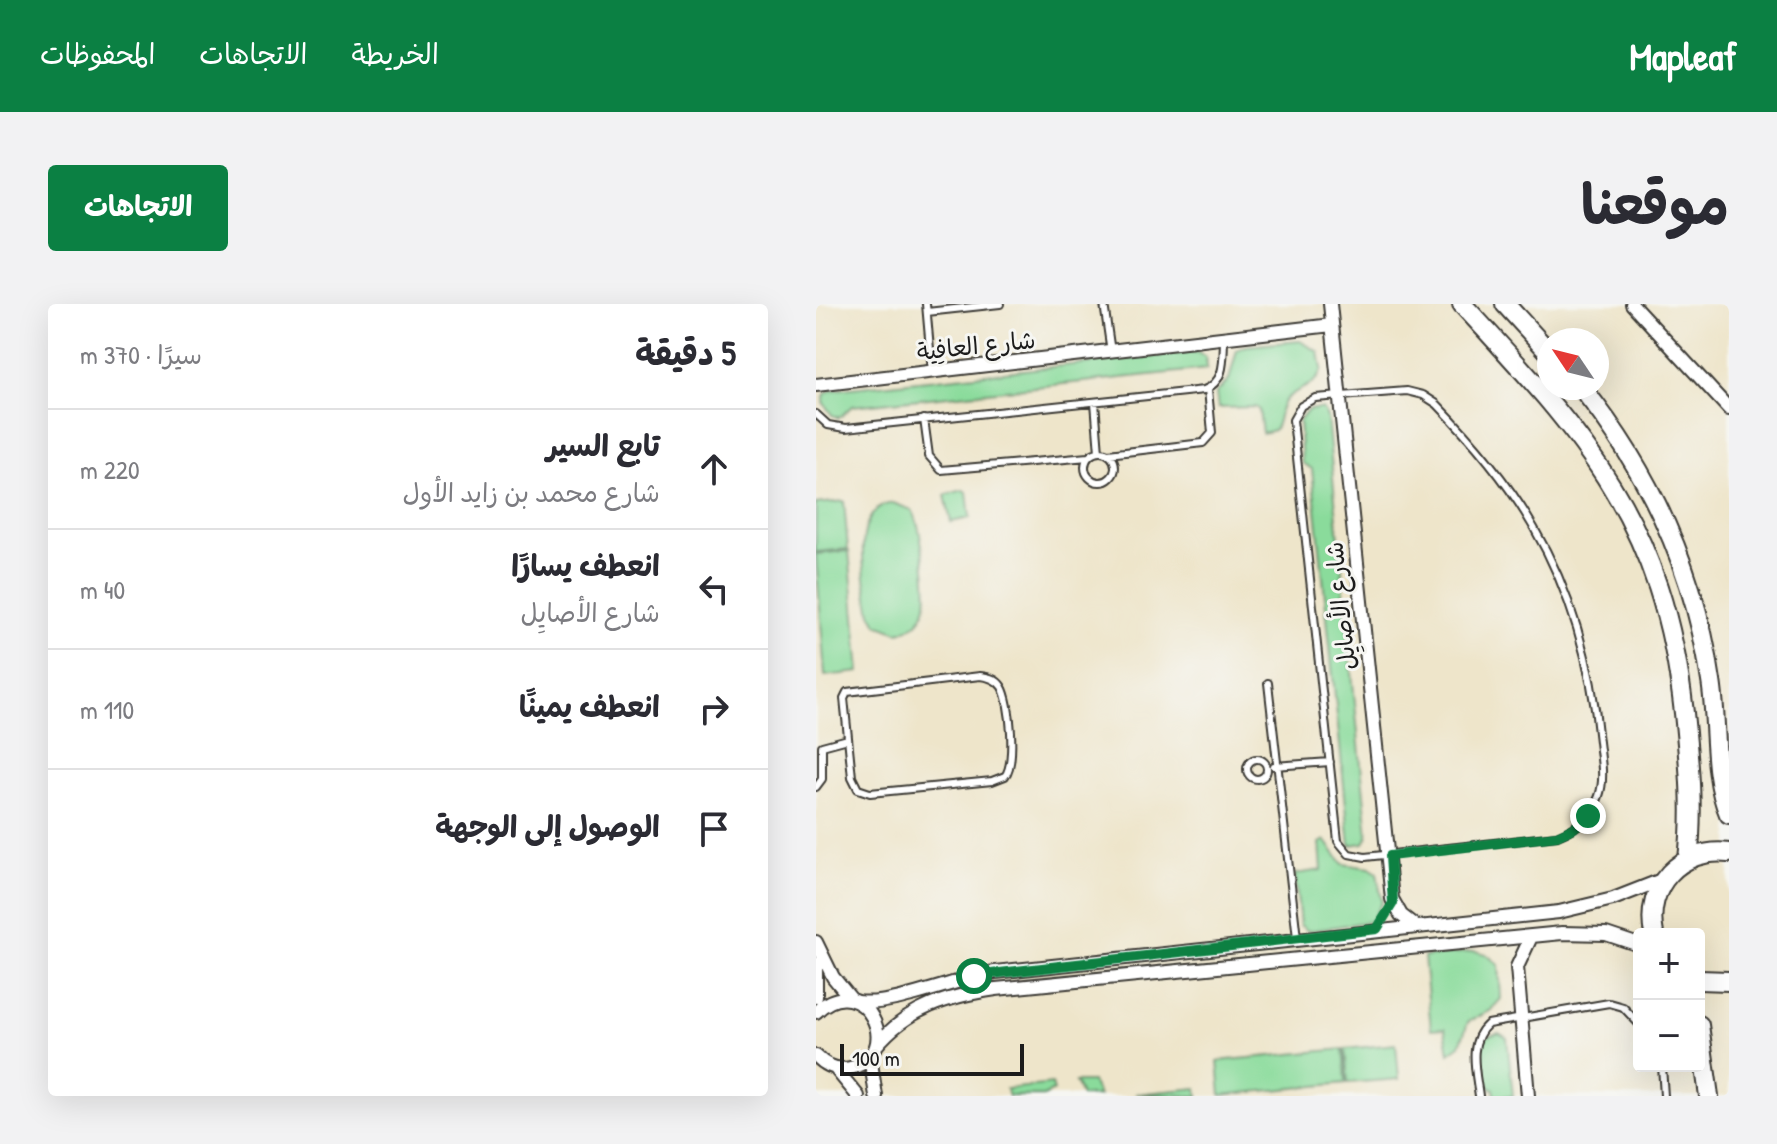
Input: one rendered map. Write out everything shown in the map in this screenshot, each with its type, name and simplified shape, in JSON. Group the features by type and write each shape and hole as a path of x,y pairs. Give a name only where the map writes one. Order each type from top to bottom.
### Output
{"main road":[{"path":"1462,304 1575,429 1608,477 1644,546 1665,610 1680,680 1692,791 1688,859"},
{"path":"1505,304 1537,339"},
{"path":"1591,400 1615,430 1645,480 1679,554 1707,653 1721,783 1729,814"},
{"path":"1654,928 1652,909 1664,879 1688,859 1707,852 1729,853"},
{"path":"1705,980 1729,981"},
{"path":"1705,1068 1709,1096"}],"street":[{"name":"شارع الأصايِل","path":"1330,304 1393,903"},
{"path":"1632,304 1729,409"},
{"name":"شارع العافِية","path":"816,385 1332,325"},
{"path":"816,1012 835,1000 882,1003 934,986 995,972 1414,925 1559,912 1613,899 1664,879"},
{"path":"1377,929 1393,903 1414,925"},
{"path":"835,1068 850,1068 873,1051 893,1027 916,1011 979,992 1585,932 1633,944"},
{"path":"1517,967 1531,937"},
{"path":"1494,940 1508,951 1517,967 1528,1096"},
{"path":"816,942 833,977 875,1021 876,1096"},
{"path":"816,964 816,997"},
{"path":"816,1056 835,1068 858,1096"}],"lane":[{"path":"932,372 927,308 1000,304"},
{"path":"1104,304 1111,352"},
{"path":"816,414 837,428 1208,389 1222,372 1224,339"},
{"path":"924,419 929,456 941,470 1088,457 1099,452 1108,454 1203,443 1212,433 1208,389"},
{"path":"1398,390 1423,395 1437,404 1483,454 1519,503 1559,577 1585,654 1596,709 1602,787 1594,807 1574,828 1557,836 1390,856 1356,856 1338,841 1292,430 1295,413 1307,401 1340,397 1398,390"},
{"path":"1095,402 1099,452"},
{"path":"1088,457 1085,467 1088,477 1102,482 1111,477 1115,467 1108,454"},
{"path":"987,676 1004,690 1012,764 999,780 870,793 854,784 848,739 844,698 849,690 987,676"},
{"path":"1268,683 1297,938"},
{"path":"816,787 822,779 822,746 848,739"},
{"path":"1268,766 1330,762"},
{"path":"1479,1096 1474,1050 1478,1036 1488,1024 1519,1016 1609,1003 1623,1007 1633,1018"},
{"path":"1662,1072 1664,1096"}],"green space":[{"path":"1300,341 1319,352 1322,369 1311,384 1286,399 1274,430 1262,433 1259,410 1255,407 1218,408 1216,393 1229,380 1237,350 1246,346"},
{"path":"1196,352 1206,357 1207,369 852,406 839,418 832,415 823,402 825,394 832,390"},
{"path":"1322,409 1327,417 1368,836 1364,843 1350,845 1312,469 1302,463 1299,421 1308,410"},
{"path":"963,490 967,492 970,518 951,522 945,495"},
{"path":"844,501 848,549 816,552 816,504"},
{"path":"893,503 912,510 915,517 926,588 925,609 921,618 911,627 898,632 877,624 871,613 863,566 865,532 870,518 879,508"},
{"path":"849,551 860,672 825,676 816,554"},
{"path":"1325,840 1343,864 1370,868 1377,873 1382,902 1371,921 1308,931 1300,925 1295,874 1322,870 1320,843"},
{"path":"1475,951 1486,954 1499,965 1501,999 1490,1011 1468,1022 1460,1045 1449,1053 1445,1028 1431,1029 1424,957"},
{"path":"1499,1033 1507,1038 1513,1096 1495,1096 1494,1089 1484,1084 1480,1044 1487,1036"},
{"path":"1396,1044 1399,1079 1348,1083 1345,1049"},
{"path":"1343,1049 1346,1083 1221,1095 1218,1061"},
{"path":"1075,1082 1092,1082 1099,1096 1081,1096"},
{"path":"1052,1084 1054,1091 1043,1096 1009,1096 1006,1089"},
{"path":"1197,1088 1198,1096 1135,1094"}],"route":[{"path":"974,976 1377,929 1393,903 1390,856 1557,836 1582,823 1588,816"}]}
